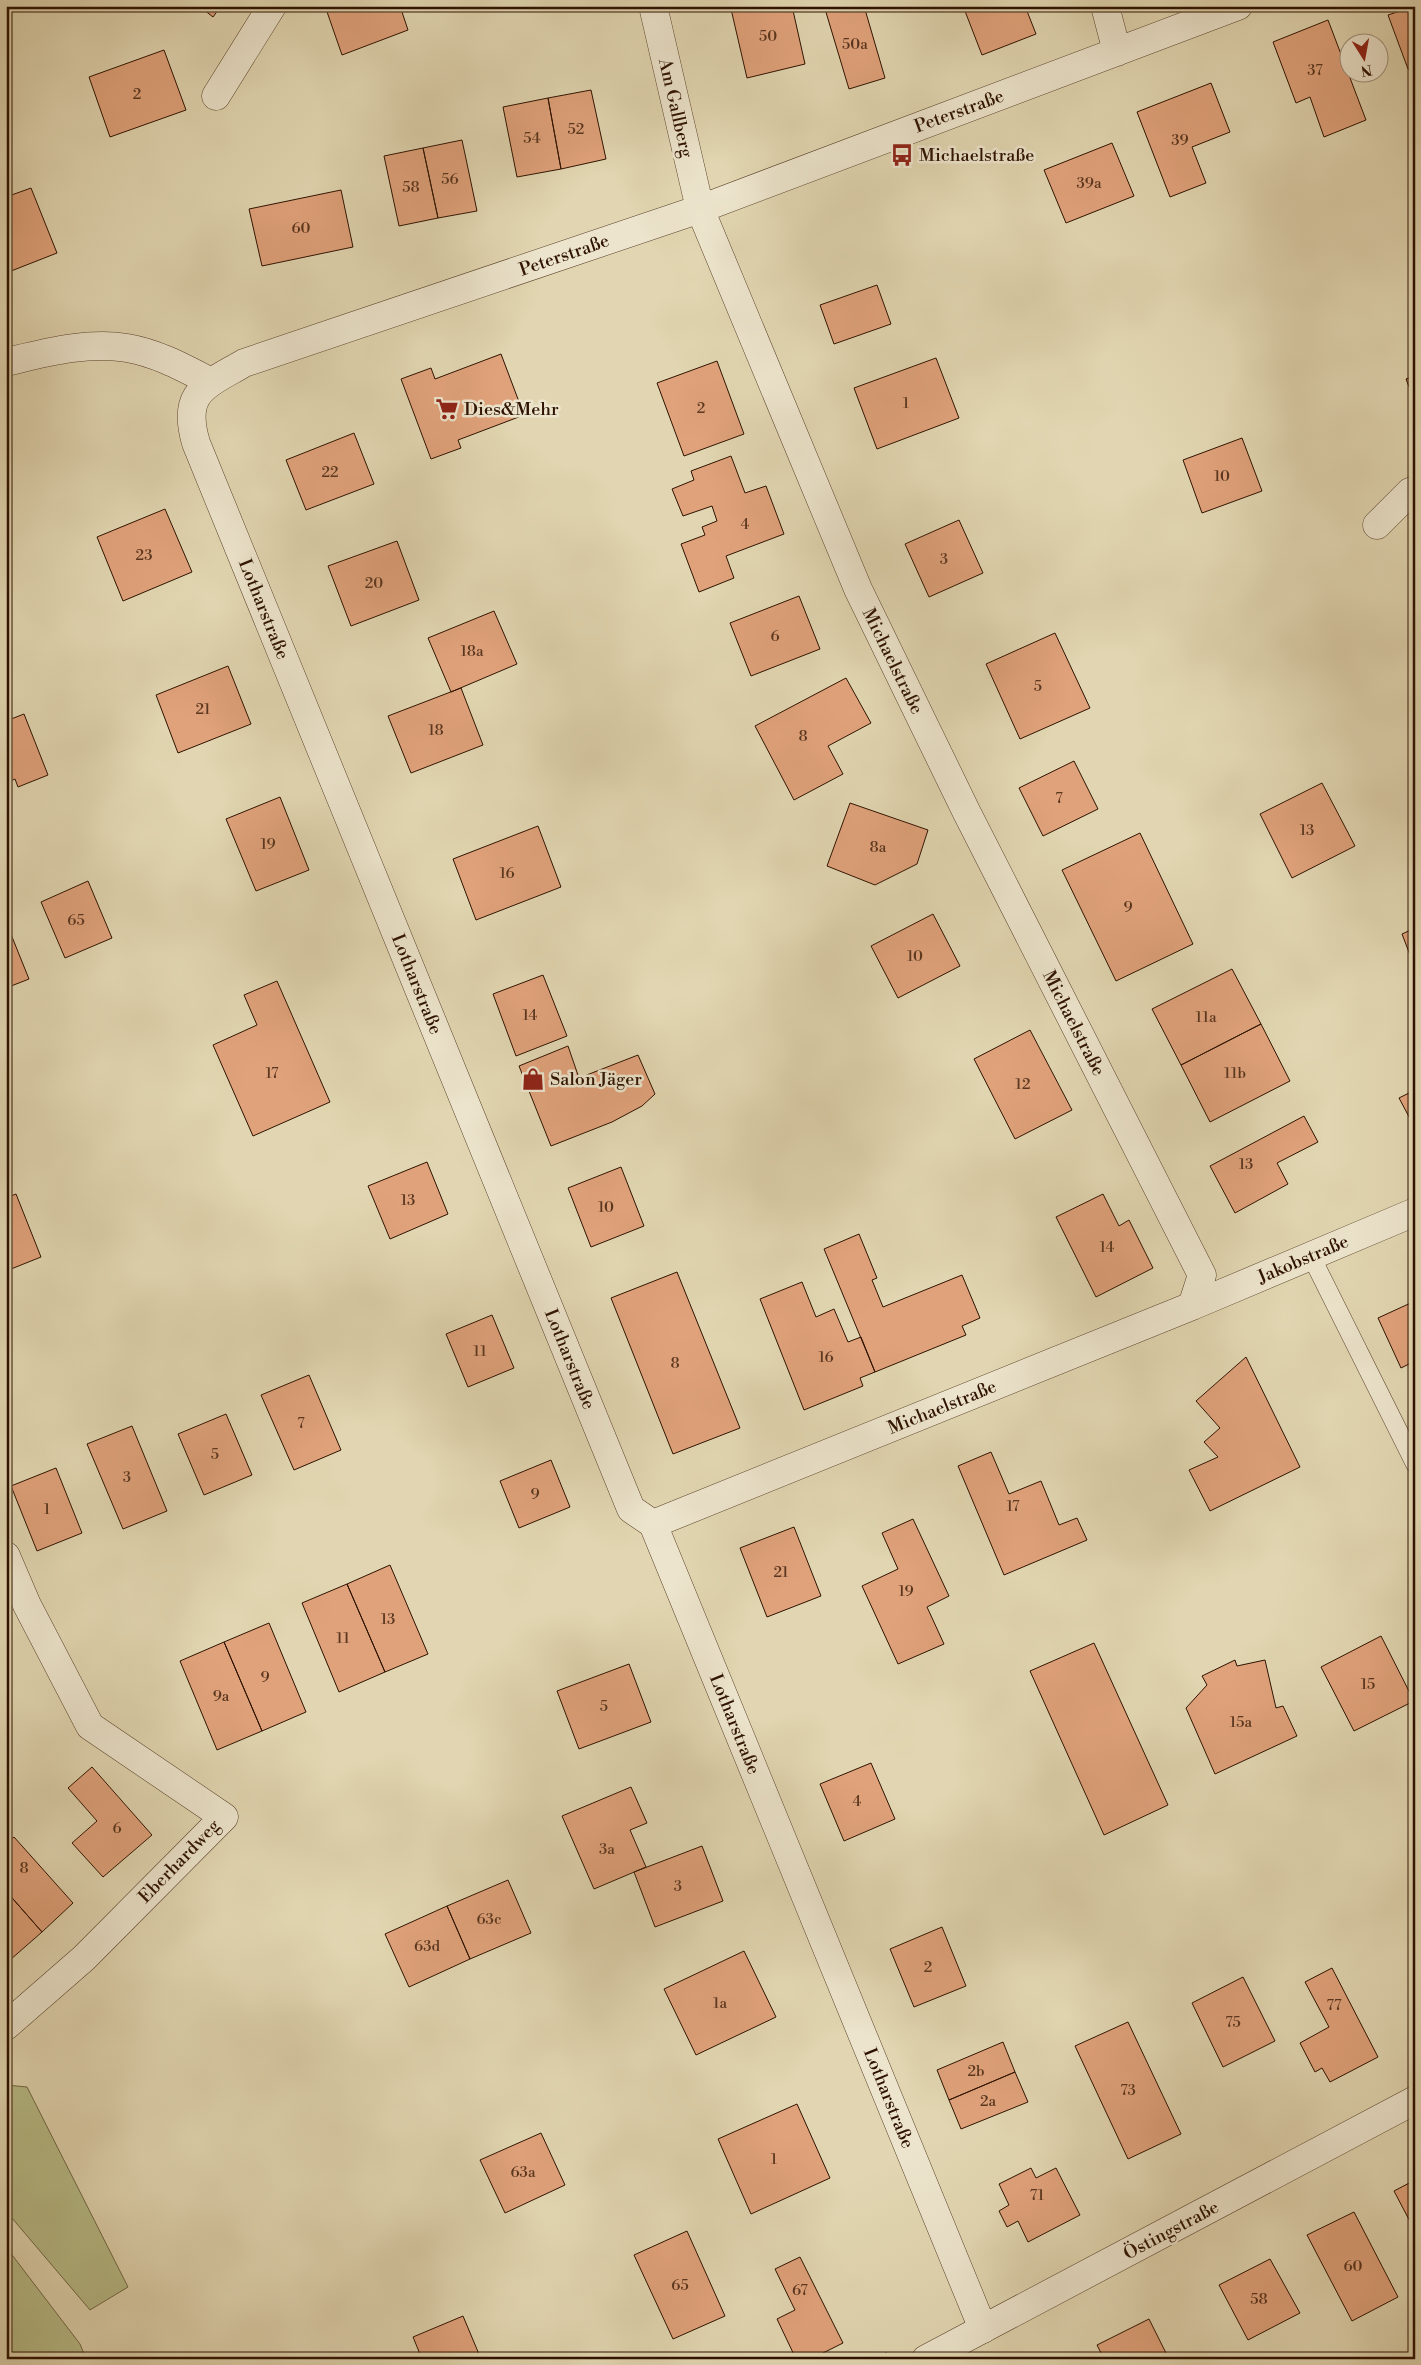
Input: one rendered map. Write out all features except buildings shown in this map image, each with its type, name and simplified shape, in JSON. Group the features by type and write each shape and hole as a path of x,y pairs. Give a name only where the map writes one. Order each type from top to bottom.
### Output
{"street":[{"path":"216,96 272,6"},
{"name":"Am Gallberg","path":"653,6 700,209"},
{"path":"1105,6 1118,52"},
{"name":"Peterstraße","path":"211,382 244,363 700,209 1238,6"},
{"name":"Michaelstraße","path":"653,1524 1192,1306 1202,1275 971,820 858,589 700,209"},
{"path":"6,362 46,353 89,347 126,348 173,362 211,382"},
{"name":"Lotharstraße","path":"211,382 197,394 192,406 190,424 196,443 631,1509 653,1524 983,2329"},
{"path":"1377,525 1410,492 1415,490"},
{"name":"Jakobstraße","path":"1192,1306 1415,1212"},
{"name":"Eberhardweg","path":"6,1556 27,1605 90,1726 224,1817 84,1958 6,2026"},
{"name":"Östingstraße","path":"926,2359 1415,2100"}],"lane":[{"path":"1311,1256 1415,1464"}],"green space":[{"path":"6,2085 27,2087 128,2287 90,2310 6,2211"},
{"path":"6,2247 80,2344 86,2359 6,2359"}],"place":[{"name":"Michaelstraße","path":"902,155"},
{"name":"Dies&Mehr","path":"447,409"},
{"name":"Salon Jäger","path":"533,1079"}]}
